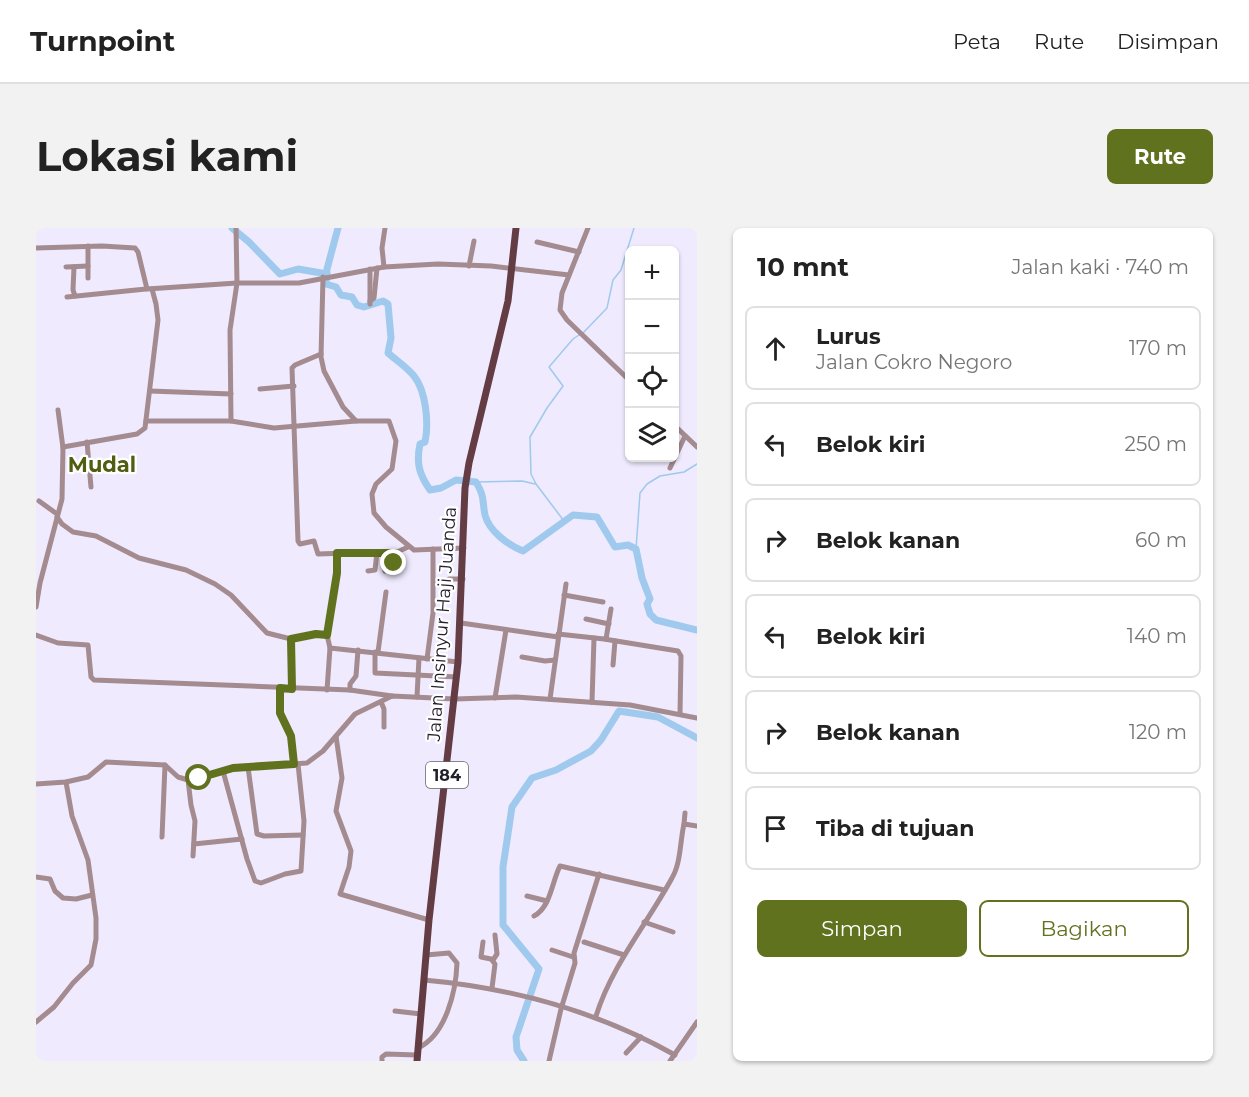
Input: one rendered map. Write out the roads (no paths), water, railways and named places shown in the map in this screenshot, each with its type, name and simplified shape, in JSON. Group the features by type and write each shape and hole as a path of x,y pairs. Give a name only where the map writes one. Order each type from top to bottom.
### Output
{"main road":[{"name":"Jalan Insinyur Haji Juanda","path":"418,1054 429,920 457,677 463,579 465,488 508,301 516,228"}],"street":[{"path":"370,269 370,302 374,299 385,228"},
{"path":"588,228 562,293 560,309 562,315 625,376"},
{"path":"231,421 231,327 237,283 236,231"},
{"path":"469,266 474,241"},
{"path":"537,242 579,252"},
{"path":"36,248 88,246 136,249 156,304 158,320 145,428 141,432 63,448"},
{"path":"88,246 88,278"},
{"path":"67,297 237,283 288,284 370,269 446,264 512,268 569,275"},
{"path":"66,267 88,266"},
{"path":"74,267 75,296"},
{"path":"326,277 322,366 343,407 356,421"},
{"path":"321,354 292,367 298,542 314,542 318,554 395,553 408,547"},
{"path":"260,389 294,386"},
{"path":"150,391 231,394"},
{"path":"36,607 37,593 63,489 63,448 58,410"},
{"path":"146,421 231,421 268,428 356,421 387,421 391,424 396,441 393,465 374,489 372,504 377,517 408,547 417,551 464,548"},
{"path":"679,429 697,447"},
{"path":"670,468 686,436"},
{"path":"87,442 91,487"},
{"path":"39,501 73,532 96,536 140,558 179,568 205,579 231,595 267,633 278,638 291,639 316,634 327,635"},
{"path":"427,659 433,613 433,549"},
{"path":"368,571 375,570 377,552"},
{"path":"327,690 330,648 327,635 337,573 337,553"},
{"path":"385,571 394,565 395,553"},
{"path":"449,579 463,579"},
{"path":"549,699 566,584"},
{"path":"386,592 374,672 457,677"},
{"path":"564,595 603,602"},
{"path":"606,639 611,609"},
{"path":"586,619 609,624"},
{"path":"461,623 506,630 606,639 680,652 680,714"},
{"path":"495,698 506,630"},
{"path":"36,635 58,643 88,645 89,672 94,680 350,690 392,696 455,699 549,699 630,705 697,718"},
{"path":"592,702 594,638"},
{"path":"291,639 292,689"},
{"path":"613,665 615,641"},
{"path":"330,648 458,662"},
{"path":"350,690 350,684 356,676 358,650"},
{"path":"417,697 419,657"},
{"path":"522,657 545,661 555,660"},
{"path":"223,771 257,883 300,872 304,816 291,736 280,713 280,688"},
{"path":"36,784 66,782 92,775 100,765 106,762 165,765 180,779 188,780 248,767 296,764 313,759 355,714 392,696"},
{"path":"381,702 384,710 384,727"},
{"path":"336,736 342,778 336,811 351,851 349,867 340,894 429,920"},
{"path":"162,837 165,765"},
{"path":"248,767 257,834 264,836 303,835"},
{"path":"188,780 190,805 195,821 193,856"},
{"path":"36,1022 54,1007 93,962 96,924 88,860 72,816 66,782"},
{"path":"596,1016 601,1000 624,955 674,873 685,813"},
{"path":"684,824 697,826"},
{"path":"194,844 242,839"},
{"path":"534,916 541,912 547,901 560,866 664,890"},
{"path":"549,1061 575,963 573,957 598,874"},
{"path":"36,877 50,879 55,891 63,898 92,895"},
{"path":"527,896 547,901"},
{"path":"644,922 673,932"},
{"path":"493,960 497,954 495,935"},
{"path":"483,942 481,957 493,960"},
{"path":"585,942 624,955"},
{"path":"552,950 573,957"},
{"path":"382,1061 384,1054 418,1054 449,1010 456,982 457,963 449,953 426,955"},
{"path":"492,988 495,966 493,960"},
{"path":"424,980 492,988 596,1016 675,1055"},
{"path":"395,1011 421,1014"},
{"path":"670,1061 697,1022"},
{"path":"627,1053 641,1037"}],"waterway":[{"path":"232,228 280,274 298,269 327,274"},
{"path":"338,228 327,269 326,284 336,287 341,295 352,297 357,305 364,307 383,301 388,304 391,338 388,353 414,376 424,398 426,434 425,442 420,444 418,457 423,479 430,490 441,488 456,480 476,482 482,495 485,515 491,527 505,541 523,551 573,515 597,517 615,547 628,545 636,549 642,578 650,599 647,604 650,614 656,620 697,630"},
{"path":"583,333 607,308 613,280 621,270 634,228"},
{"path":"564,521 531,474 530,437 563,386 549,367 579,335"},
{"path":"636,549 640,493 647,484 660,476 684,472 697,464"},
{"path":"476,482 522,481 535,484"},
{"path":"524,1061 517,1050 516,1037 539,969 503,925 503,867 512,807 532,778 556,770 591,751 601,740 619,711 658,717 697,738"}],"district":[{"name":"Mudal","path":"102,465"}]}
